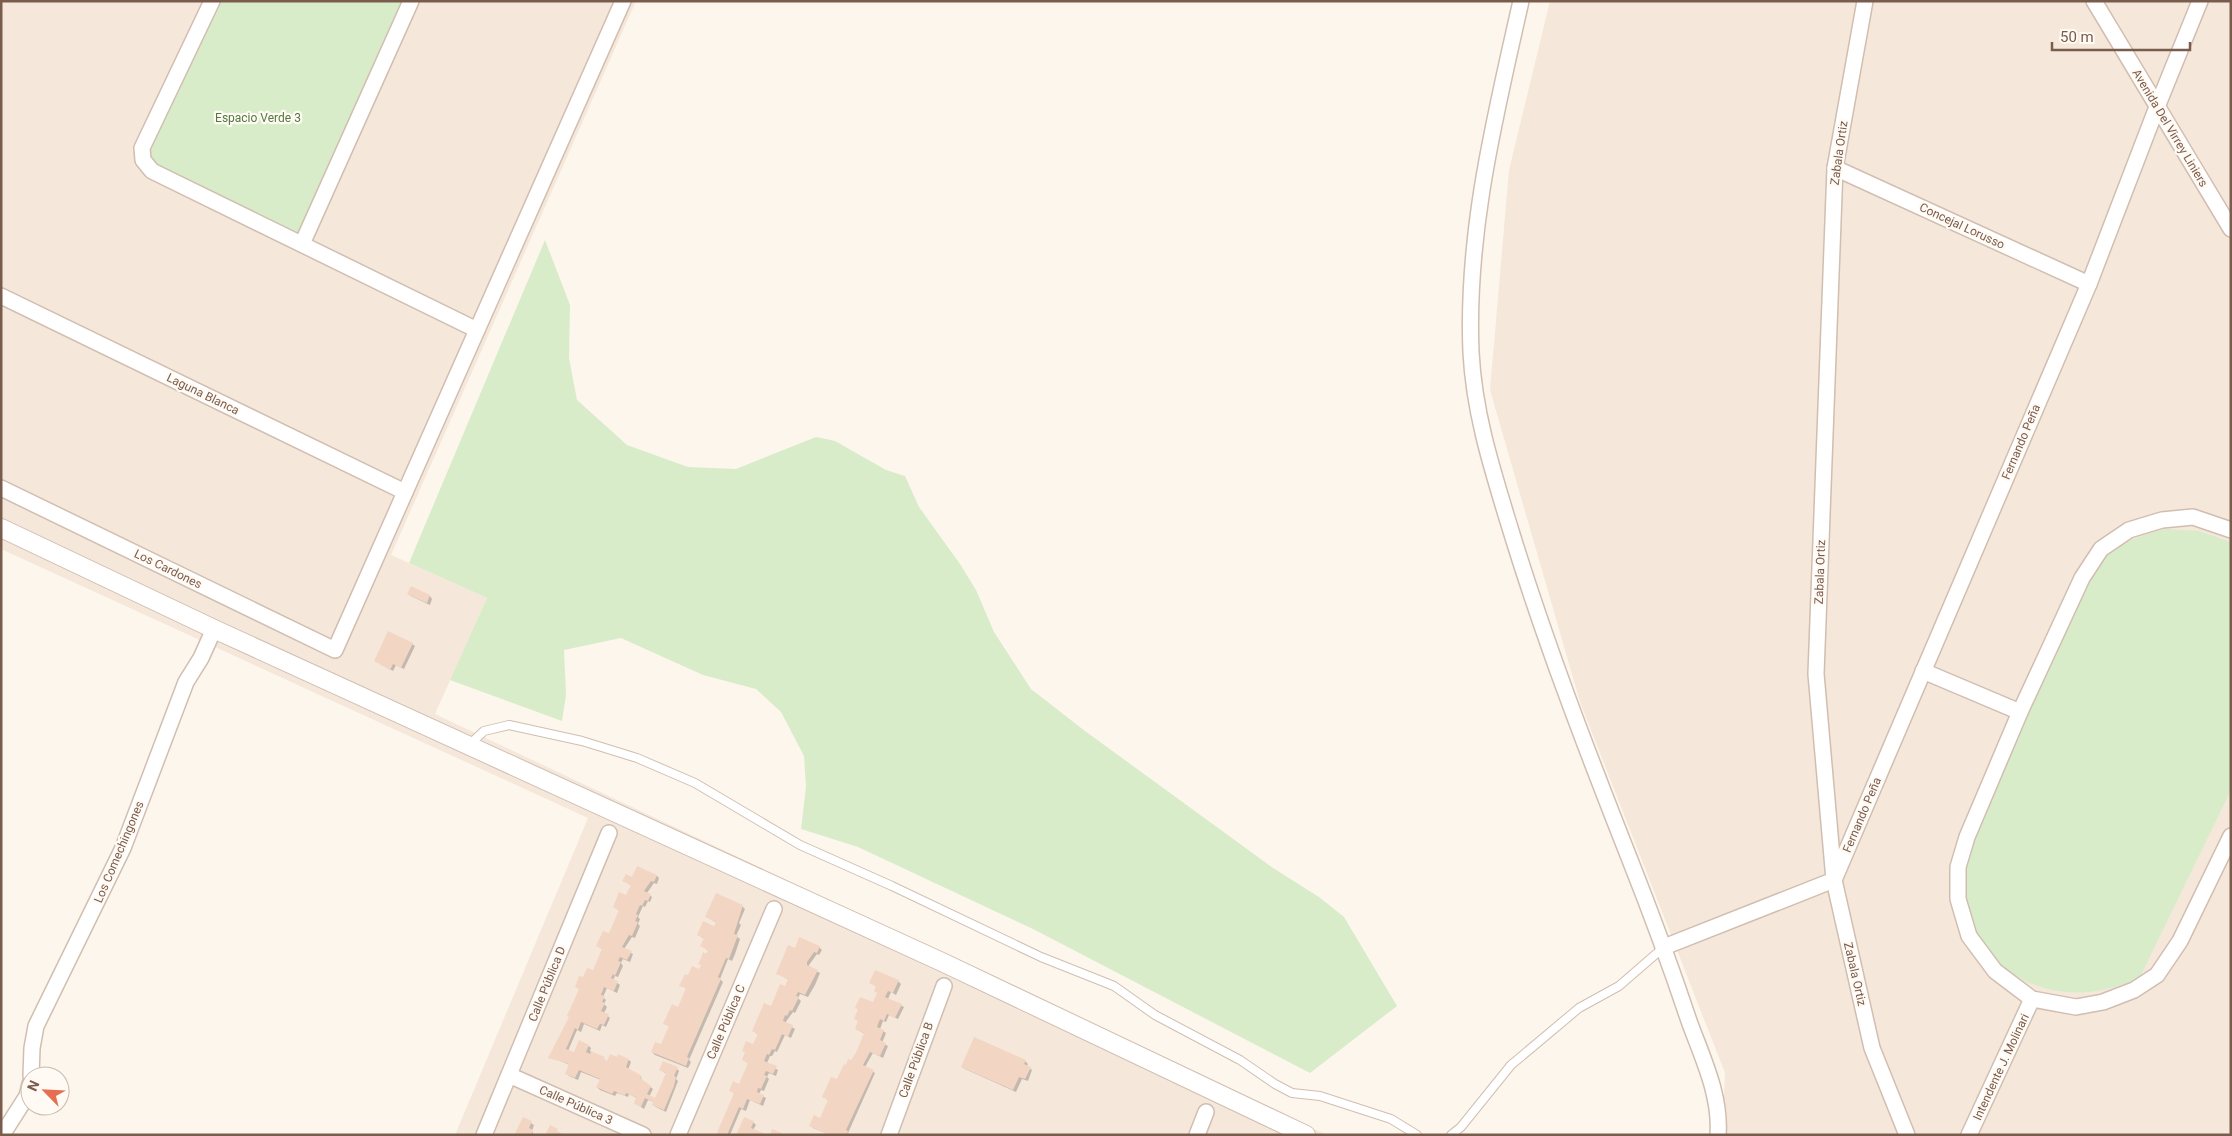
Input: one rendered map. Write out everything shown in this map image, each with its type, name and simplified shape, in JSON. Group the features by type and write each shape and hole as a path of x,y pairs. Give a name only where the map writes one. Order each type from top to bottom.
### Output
{"street":[{"path":"212,1 142,148 143,160 152,171 477,330"},
{"path":"302,244 411,1"},
{"path":"405,492 622,1"},
{"path":"1522,1 1479,200 1474,244 1471,304 1471,353 1476,403 1486,447 1544,631 1579,729 1664,947 1715,1094 1718,1129 1730,1135"},
{"name":"Zabala Ortiz","path":"1865,1 1835,168 1816,674 1834,880 1872,1048 1907,1135"},
{"name":"Avenida Del Virrey Liniers","path":"2094,1 2231,228"},
{"name":"Fernando Peña","path":"1834,880 2089,284 2200,1"},
{"name":"Concejal Lorusso","path":"1835,168 2089,284"},
{"name":"Laguna Blanca","path":"1,296 405,492"},
{"name":"Los Cardones","path":"1,488 335,650 405,492"},
{"path":"2231,530 2193,517 2162,520 2129,530 2101,549 2082,578 2020,712 1966,837 1958,867 1958,899 1969,936 1995,971 2032,999 2076,1007 2103,1002 2134,990 2157,975 2180,942 2231,836"},
{"path":"1,528 214,629 942,962 1306,1135"},
{"name":"Los Comechingones","path":"31,1066 36,1026 123,848 186,682 201,658 214,629"},
{"path":"1923,671 2020,712"},
{"name":"Calle Pública D","path":"484,1135 609,833"},
{"path":"1664,947 1834,880"},
{"name":"Calle Pública C","path":"678,1135 774,909"},
{"name":"Calle Pública B","path":"889,1135 944,986"},
{"name":"Intendente J. Molinari","path":"1969,1135 2032,999"},
{"name":"Calle Pública 3","path":"509,1075 643,1135"},
{"path":"2,1135 20,1107"},
{"path":"1197,1135 1206,1112"}],"lane":[{"path":"468,746 484,731 509,725 582,741 637,758 695,783 800,845 892,886 1041,957 1114,986 1155,1015 1240,1060 1275,1084 1292,1093 1320,1096 1391,1119 1417,1135"},
{"path":"1451,1135 1462,1127 1511,1064 1579,1008 1620,986 1664,947"}],"shaded area":[{"path":"1,1 636,1 391,555 487,598 435,714 1327,1135 455,1135 588,818 1,549"},
{"path":"1550,1 2231,1 2231,1135 1722,1135 1725,1073 1580,702 1490,390 1509,170"}],"green space":[{"name":"Espacio Verde 3","path":"212,1 411,1 302,244 143,160"},
{"path":"545,240 570,305 569,358 577,400 627,445 688,467 736,469 816,437 835,441 886,470 905,476 919,507 960,564 976,590 994,632 1031,689 1085,731 1273,868 1319,897 1344,917 1397,1006 1310,1073 1035,930 858,847 801,829 806,787 804,756 781,712 756,689 703,675 621,638 564,650 566,695 562,721 450,680 487,598 409,563"},
{"path":"2165,529 2199,531 2231,542 2231,790 2140,977 2115,987 2090,992 2065,992 2041,987 2019,977 1999,963 1982,943 1970,919 1966,905 1963,862 2092,567 2109,553 2126,543 2143,535"}],"building":[{"path":"411,586 430,595 427,603 407,594"},
{"path":"388,631 413,643 401,668 393,664 390,670 374,661"},
{"path":"637,866 657,875 654,882 651,881 644,891 651,894 648,901 645,900 642,906 640,905 635,921 638,922 632,936 629,935 622,947 632,951 627,960 620,957 618,961 621,962 615,976 613,974 611,978 618,981 614,991 604,987 601,995 605,996 602,1002 605,1003 601,1011 609,1014 604,1025 600,1024 597,1029 581,1022 578,1030 575,1028 566,1049 574,1052 579,1040 589,1045 586,1052 590,1054 591,1051 605,1057 604,1059 607,1061 610,1054 617,1057 618,1054 629,1059 626,1067 642,1076 640,1078 651,1086 647,1094 655,1098 666,1073 659,1070 663,1061 678,1067 674,1076 676,1077 674,1086 664,1110 652,1105 653,1102 645,1098 641,1107 634,1104 636,1097 626,1093 625,1096 614,1091 612,1094 596,1087 600,1079 579,1070 575,1078 565,1074 569,1064 548,1058 569,1017 567,1016 579,989 575,987 579,976 583,977 587,968 593,970 602,949 596,946 603,931 609,933 619,910 613,907 619,892 626,895 631,885 622,881 626,874 632,877"},
{"path":"716,893 743,905 734,934 738,935 729,959 726,958 718,977 721,979 687,1057 689,1058 686,1066 651,1052 655,1042 661,1044 669,1026 663,1024 672,1004 678,1007 686,988 679,986 685,974 688,975 692,966 699,969 701,965 698,964 703,952 706,954 708,950 700,946 704,938 697,935 703,921 714,926 716,922 705,917"},
{"path":"799,937 820,946 817,953 814,952 807,962 807,965 818,970 805,995 798,992 796,996 799,997 792,1011 790,1010 787,1016 785,1015 783,1021 793,1025 788,1037 782,1034 775,1050 772,1049 769,1055 767,1054 764,1061 777,1066 773,1074 766,1071 764,1075 767,1076 761,1089 758,1088 757,1092 764,1095 760,1104 747,1099 743,1109 739,1107 727,1135 716,1135 734,1093 729,1091 733,1081 739,1084 748,1063 742,1060 745,1052 742,1051 746,1041 753,1044 758,1034 752,1031 764,1003 771,1006 780,984 785,986 788,979 776,974 788,945 795,948"},
{"path":"875,970 899,980 893,993 888,991 885,997 902,1004 895,1018 887,1014 884,1021 880,1019 877,1027 884,1030 880,1040 886,1043 880,1056 870,1052 863,1065 874,1070 846,1130 848,1131 847,1135 830,1135 809,1126 814,1115 820,1118 828,1100 822,1097 831,1077 837,1079 844,1064 846,1065 848,1059 851,1060 856,1053 864,1033 855,1029 858,1021 854,1019 858,1009 855,1008 860,997 873,1002 877,993 874,991 876,986 869,983"},
{"path":"974,1037 1026,1060 1024,1064 1031,1067 1025,1079 1019,1077 1013,1090 961,1067"},
{"path":"523,1117 532,1121 529,1128 533,1130 531,1135 514,1135"},
{"path":"744,1117 754,1121 751,1128 768,1135 736,1135"},
{"path":"550,1125 558,1129 557,1131 565,1135 545,1135"},
{"path":"772,1129 782,1133 781,1135 770,1135"}]}
